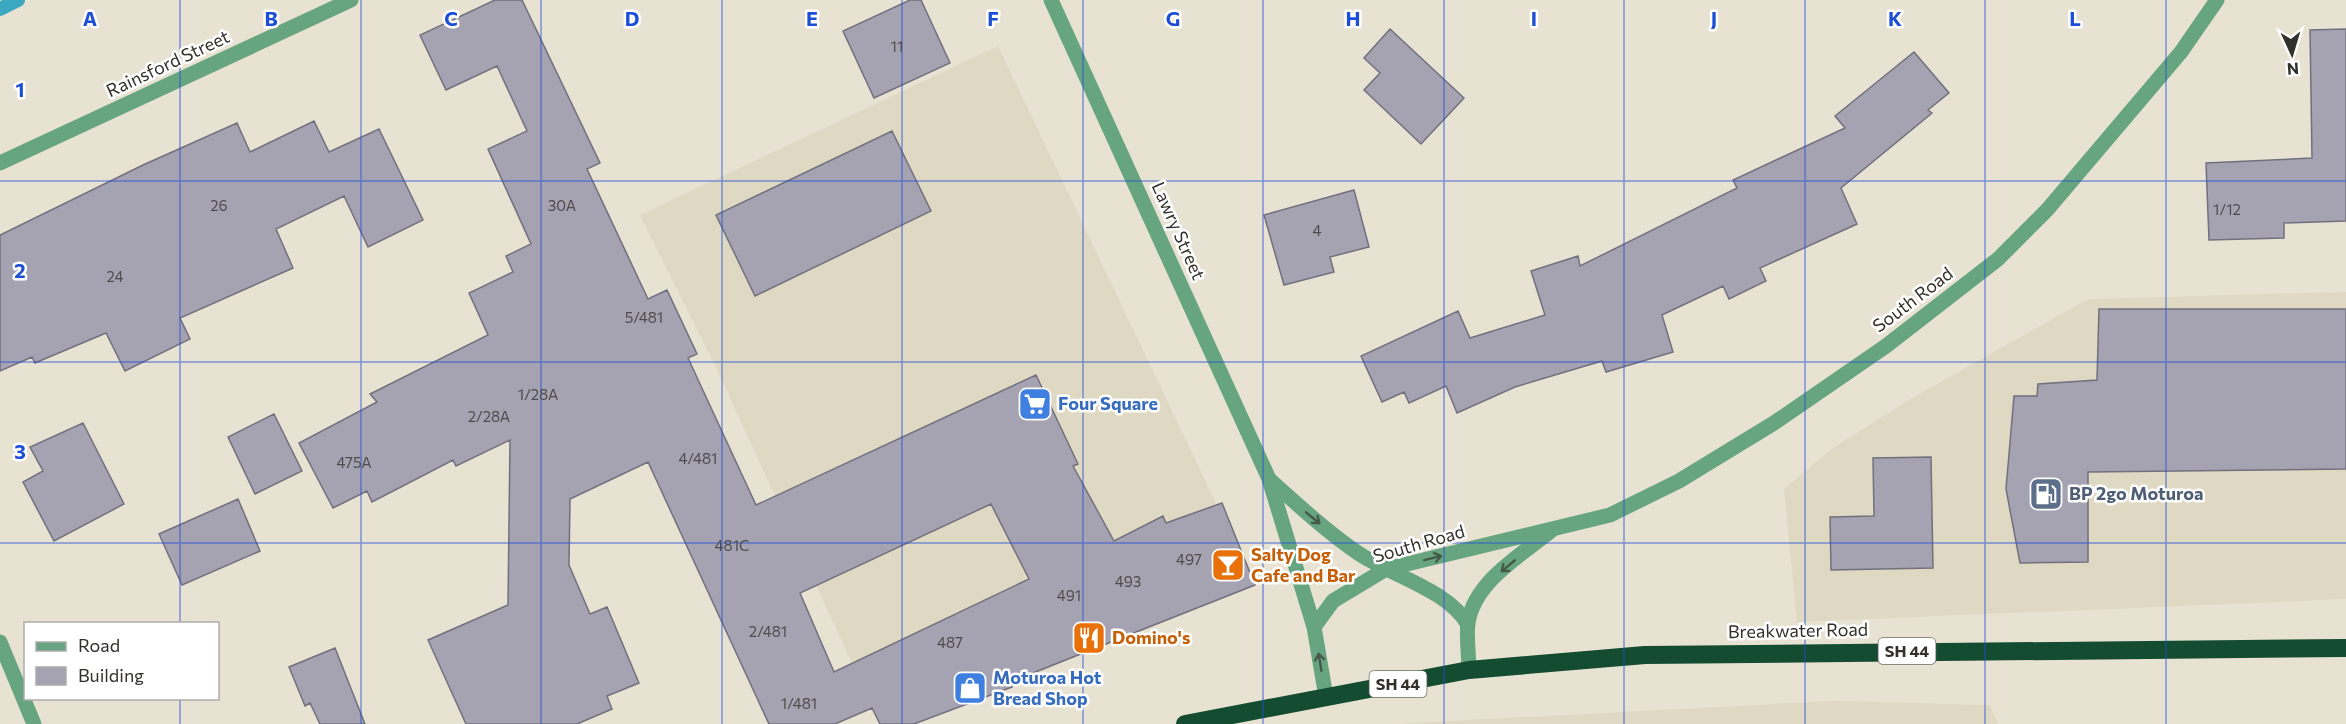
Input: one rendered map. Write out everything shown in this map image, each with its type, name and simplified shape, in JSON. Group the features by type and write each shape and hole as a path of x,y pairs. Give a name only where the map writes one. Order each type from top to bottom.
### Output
{"highway":[{"name":"Breakwater Road","path":"1326,697 1469,670 1656,654 2346,648"},
{"name":"SH 44","path":"1185,724 1326,697"}],"street":[{"name":"Rainsford Street","path":"0,163 351,0"},
{"name":"Lawry Street","path":"1051,0 1269,479 1314,627 1326,697"},
{"name":"South Road","path":"1314,627 1333,601 1386,569 1610,515 1679,481 1774,423 1943,304 1998,259 2047,210 2168,69 2217,0"},
{"name":"Lawry Street","path":"1269,479 1310,516 1359,553 1456,608 1468,625"},
{"name":"South Road","path":"1468,625 1471,612 1488,585 1553,529"},
{"path":"1468,625 1469,670"},
{"path":"0,642 24,700"},
{"path":"24,700 34,724"}],"shaded area":[{"path":"998,46 1255,585 1069,659 1012,687 914,724 880,724 714,363 640,215"},
{"path":"2346,292 2346,599 1797,622 1784,489 1833,448 1912,398 2088,299"},
{"path":"1832,701 1990,705 1998,724 1394,724"}],"building":[{"path":"495,0 522,0 600,163 587,169 648,299 667,290 697,354 688,358 756,505 1036,375 1078,464 1073,466 1114,541 1163,516 1166,523 1222,503 1255,585 1010,682 1012,687 914,724 880,724 872,708 835,724 769,724 648,462 570,499 569,565 590,614 607,607 639,683 607,696 612,709 577,724 466,724 428,640 508,605 510,440 456,466 453,460 372,502 367,491 333,508 299,443 377,402 370,394 488,335 469,293 513,272 506,256 531,244 488,149 527,131 497,66 446,90 420,35","holes":["991,504 1029,579 834,672 800,593"]},
{"path":"910,0 921,0 950,63 874,98 843,31"},
{"path":"1390,29 1464,98 1421,144 1364,90 1380,73 1364,58"},
{"path":"2346,29 2346,221 2284,223 2284,238 2209,240 2206,163 2312,158 2310,30"},
{"path":"1914,52 1949,93 1928,110 1932,113 1841,188 1857,224 1760,268 1766,281 1729,299 1723,286 1662,315 1673,352 1606,372 1602,361 1515,387 1457,413 1446,386 1409,403 1404,392 1382,402 1361,356 1458,311 1470,338 1545,315 1531,271 1578,256 1580,266 1737,188 1733,180 1845,128 1835,116"},
{"path":"314,121 329,152 379,129 423,220 368,247 344,196 276,229 293,268 180,318 190,339 125,371 106,333 35,363 32,357 0,371 0,235 143,165 237,123 250,152"},
{"path":"892,131 931,211 755,296 716,215"},
{"path":"1354,190 1369,247 1330,257 1334,272 1284,285 1264,215"},
{"path":"2099,309 2346,309 2346,469 2088,472 2088,562 2020,563 2006,489 2014,396 2037,396 2038,384 2097,380"},
{"path":"274,414 302,471 255,494 228,437"},
{"path":"83,423 124,504 54,541 23,482 43,471 30,447"},
{"path":"1931,457 1933,568 1831,570 1830,517 1874,516 1873,458"},
{"path":"238,499 260,551 182,585 159,534"},
{"path":"335,648 365,724 320,724 310,703 305,706 289,667"}],"waterway":[{"path":"0,9 18,0"}],"place":[{"name":"Four Square","path":"1035,404"},
{"name":"BP 2go Moturoa","path":"2046,494"},
{"name":"Salty Dog Cafe and Bar","path":"1228,565"},
{"name":"Domino's","path":"1089,638"},
{"name":"Moturoa Hot Bread Shop","path":"970,688"}]}
